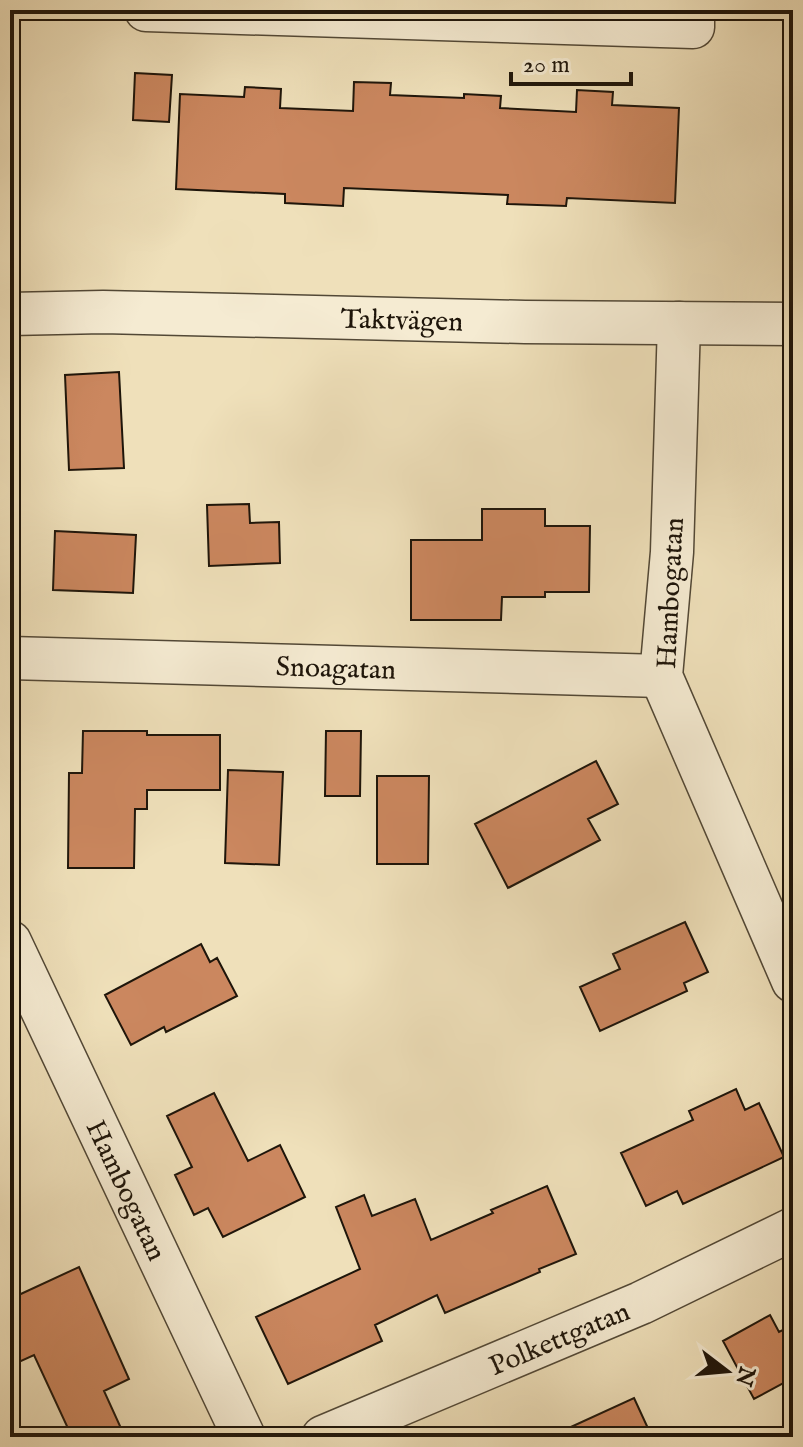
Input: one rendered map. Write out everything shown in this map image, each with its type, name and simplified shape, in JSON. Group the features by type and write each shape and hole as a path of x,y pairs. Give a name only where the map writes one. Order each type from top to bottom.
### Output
{"street":[{"path":"146,10 693,27 693,10"},
{"name":"Taktvägen","path":"10,314 103,312 525,322 793,324"},
{"name":"Hambogatan","path":"679,323 672,552 661,676 793,981"},
{"name":"Snoagatan","path":"10,658 661,676"},
{"name":"Hambogatan","path":"10,942 244,1437"},
{"name":"Polkettgatan","path":"323,1437 641,1303 793,1229"}],"building":[{"path":"135,73 172,75 169,122 133,120"},
{"path":"354,82 391,83 390,95 501,96 500,108 576,112 577,90 613,92 612,105 679,108 675,203 567,198 566,206 507,204 508,195 344,188 343,206 285,203 285,194 176,189 180,94 244,97 245,87 281,89 280,108 353,111"},
{"path":"119,372 124,468 69,470 65,375"},
{"path":"249,504 250,523 279,522 280,563 209,566 207,505"},
{"path":"482,509 545,509 545,526 590,526 589,592 545,592 545,597 502,597 501,620 411,620 411,540 482,540"},
{"path":"55,531 136,535 133,593 53,590"},
{"path":"83,731 220,735 220,790 147,790 147,809 135,809 134,868 68,868 69,773 82,773"},
{"path":"326,731 361,731 360,796 325,796"},
{"path":"596,761 618,804 588,819 600,840 508,888 475,824"},
{"path":"228,770 283,772 279,865 225,863"},
{"path":"377,776 429,776 428,864 377,864"},
{"path":"685,922 708,972 684,983 687,991 600,1031 580,987 620,969 613,954"},
{"path":"201,944 210,962 217,958 237,996 166,1032 164,1027 131,1045 105,995"},
{"path":"736,1089 745,1110 759,1103 784,1157 683,1204 677,1191 646,1206 621,1153 693,1120 689,1111"},
{"path":"214,1093 248,1161 280,1145 305,1197 223,1237 208,1208 194,1215 175,1175 192,1167 167,1116"},
{"path":"547,1186 576,1254 445,1313 437,1295 375,1325 382,1341 288,1384 256,1317 360,1269 336,1207 364,1195 372,1216 415,1199 431,1240"},
{"path":"79,1267 129,1379 104,1391 125,1437 72,1437 34,1355 10,1366 10,1299"},
{"path":"770,1315 779,1332 793,1325 793,1378 754,1399 723,1341"},
{"path":"634,1398 652,1437 549,1437"}]}
